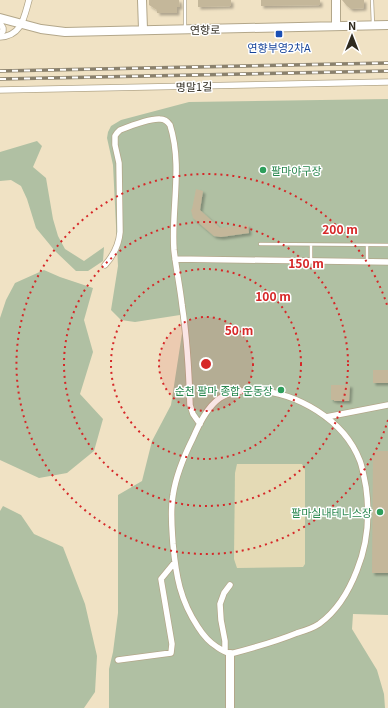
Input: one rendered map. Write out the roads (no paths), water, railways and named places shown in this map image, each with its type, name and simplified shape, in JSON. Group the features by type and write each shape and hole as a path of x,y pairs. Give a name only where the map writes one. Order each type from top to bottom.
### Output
{"main road":[{"path":"142,0 143,29"},
{"path":"336,0 336,26"},
{"name":"연향로","path":"0,18 41,29 65,32 143,29 388,25"},
{"path":"228,652 230,708"}],"street":[{"path":"0,37 10,36 23,24 29,0"},
{"path":"0,24 3,28 3,31 0,34"},
{"name":"명말1길","path":"0,90 388,82"},
{"path":"105,265 109,261 117,246 120,232 119,163 115,145 117,133 120,130 151,120 160,119 168,122 176,153 174,242 184,322 190,405 193,414 200,424"},
{"path":"176,259 388,262"},
{"path":"255,390 275,393 303,403 326,417 348,440 360,461 364,477 368,514 367,533 364,550 354,577 339,604 319,624 273,642 228,652 216,647 208,640 192,618 182,596 175,562 171,508 173,492 179,472 193,438 210,407 221,398 237,391 255,390"},
{"path":"326,417 388,405"},
{"path":"118,660 171,653 172,644 161,579 175,562"},
{"path":"228,652 221,620 220,604 224,593 230,585"}],"lane":[{"path":"185,0 185,29"},
{"path":"372,0 373,25"},
{"path":"260,244 388,245"},
{"path":"311,245 311,260"},
{"path":"367,245 367,261"}],"railway":[{"path":"0,71 388,63"},
{"path":"0,79 388,71"}],"place":[{"name":"연향부영2차A","path":"279,34"},
{"name":"팔마야구장","path":"263,170"},
{"name":"순천 팔마 종합 운동장","path":"281,390"},
{"name":"팔마실내테니스장","path":"380,512"}]}
